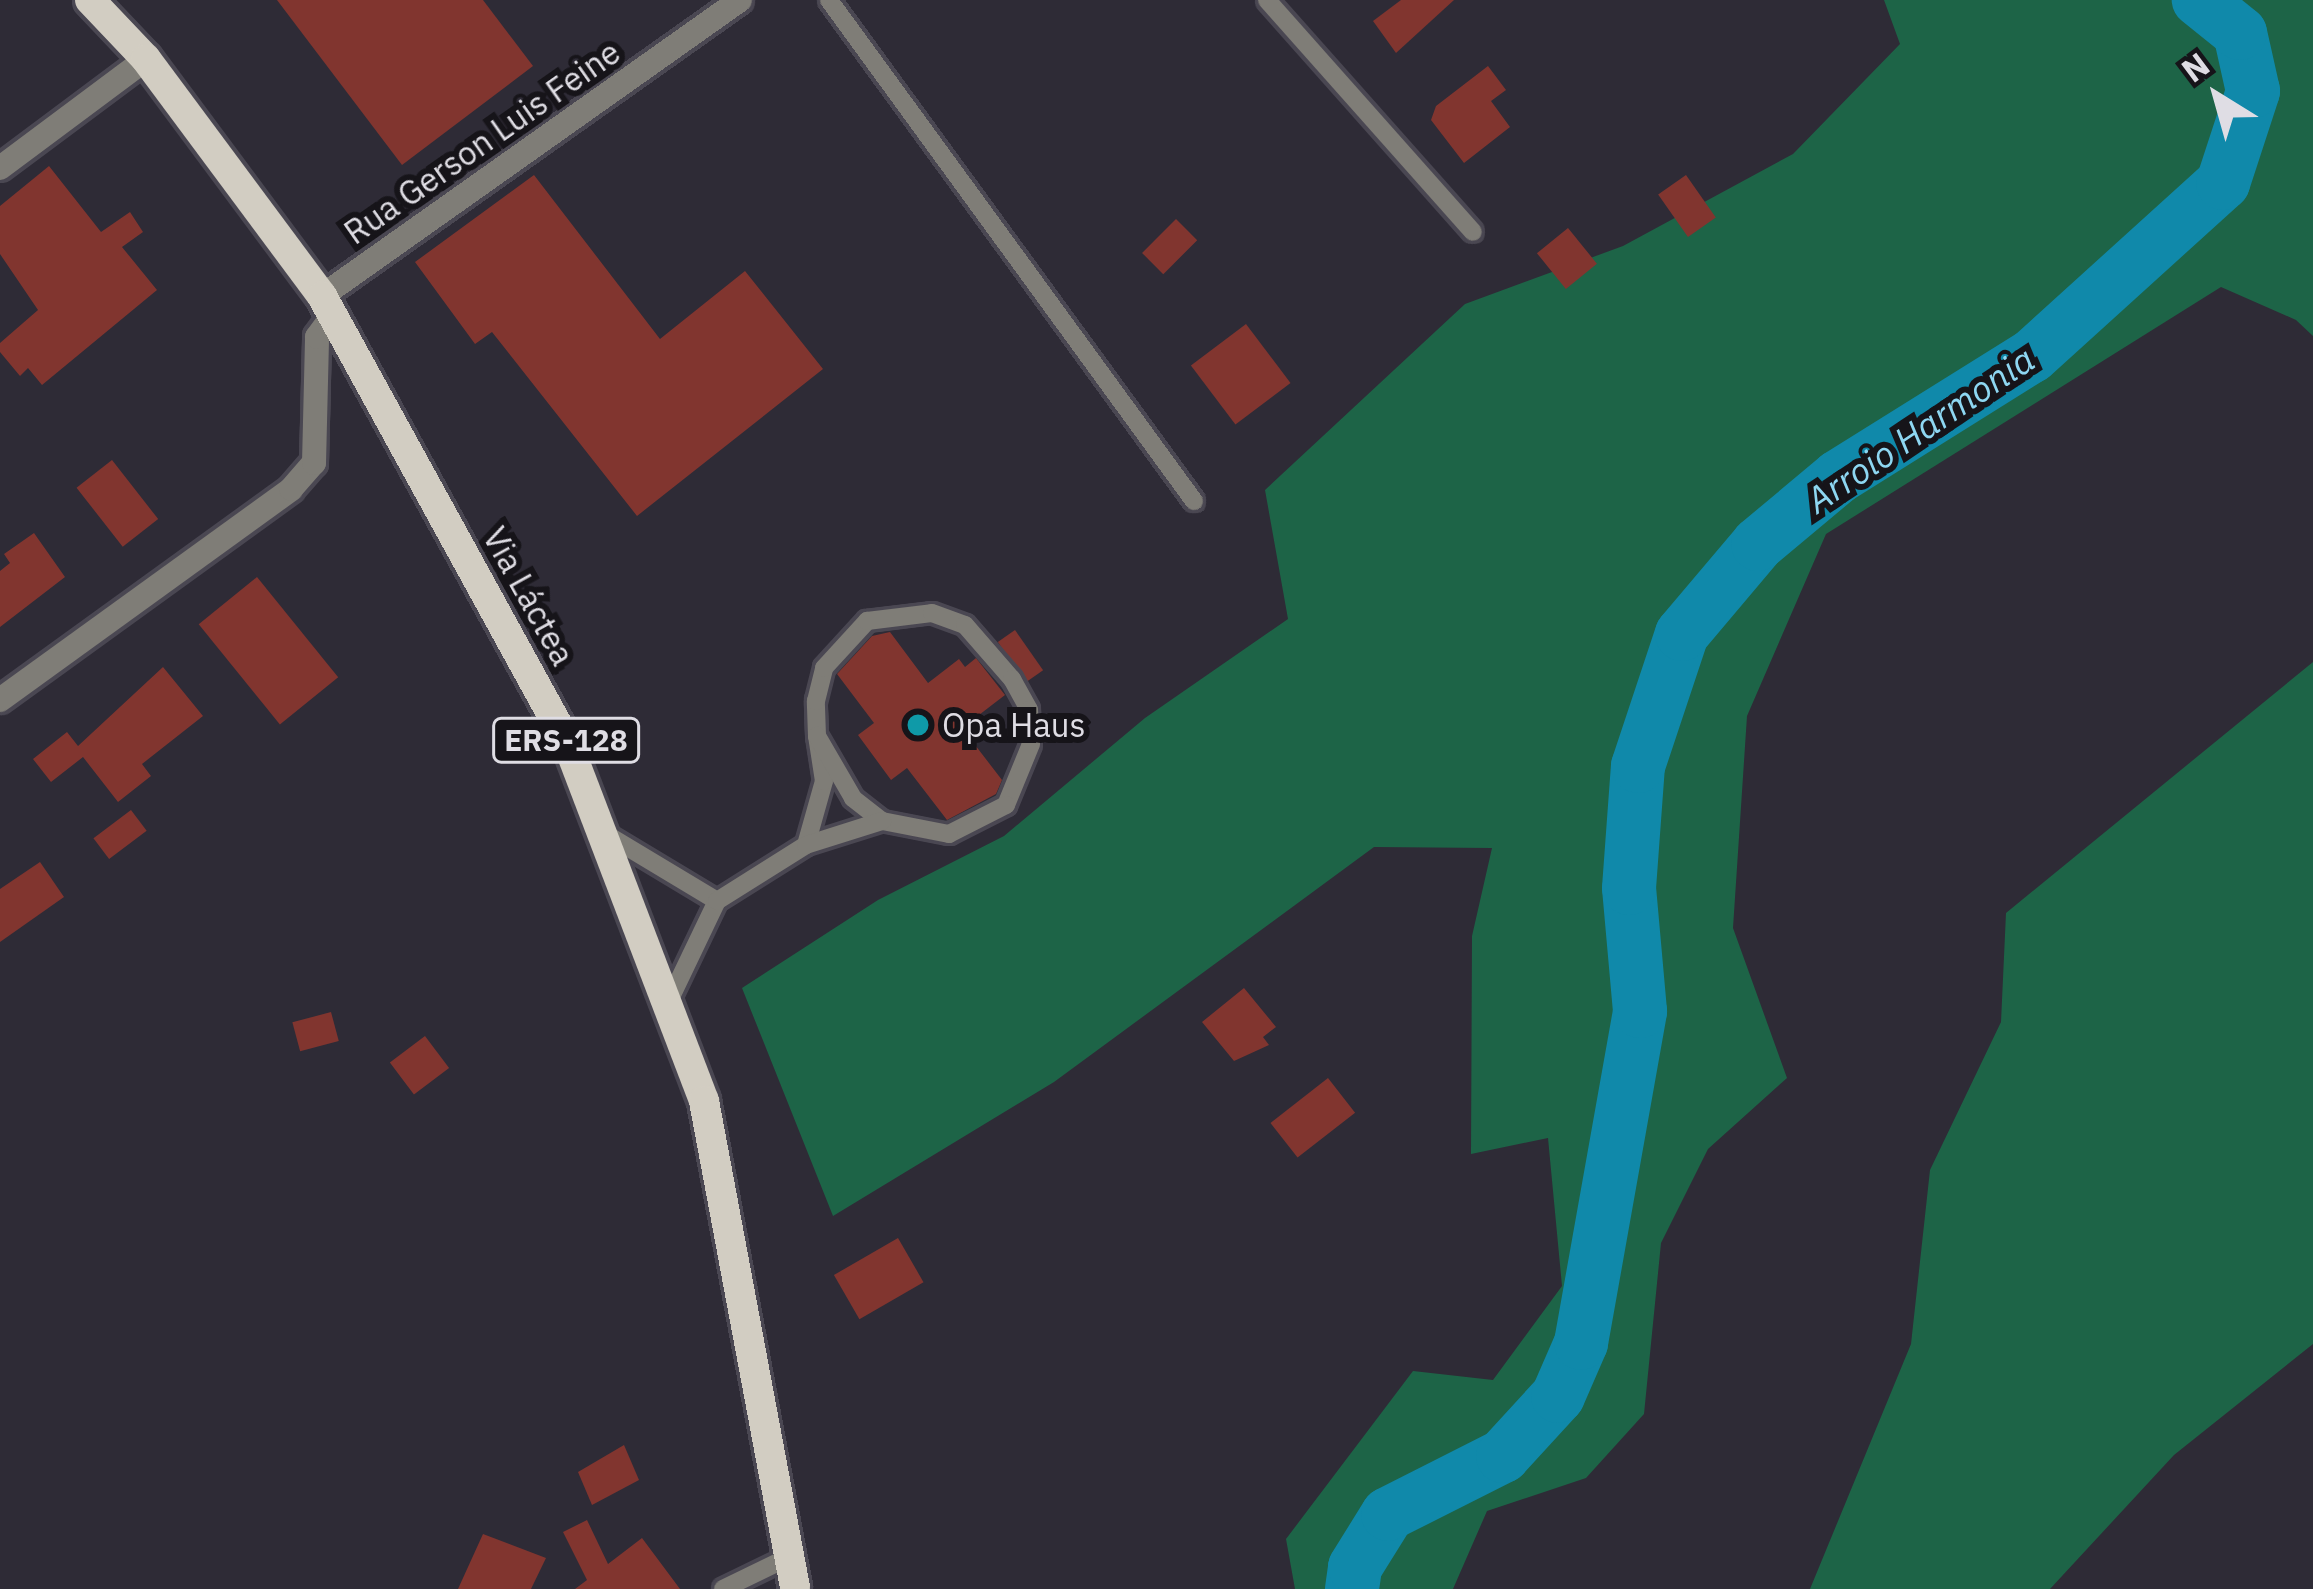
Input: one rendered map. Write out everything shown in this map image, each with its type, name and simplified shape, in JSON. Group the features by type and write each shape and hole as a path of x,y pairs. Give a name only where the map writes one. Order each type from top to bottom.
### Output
{"main road":[{"name":"Via Láctea","path":"90,0 146,58 327,306 567,742 704,1101 795,1589"}],"street":[{"name":"Rua Gerson Luis Feine","path":"327,306 740,0"},
{"path":"0,168 146,58"},
{"path":"0,700 291,489 314,463 317,337 327,306"}],"lane":[{"path":"829,0 1194,501"},
{"path":"1267,0 1473,232"},
{"path":"806,845 824,782 817,736 816,701 832,654 867,621 898,612 965,626 1012,679 1029,710 1031,744 1006,805 949,834 882,820 853,798 817,736"},
{"path":"668,1000 717,901 806,845 882,820"},
{"path":"604,833 717,901"},
{"path":"723,1589 789,1557"}],"green space":[{"path":"1884,0 2313,0 2313,336 2296,320 2221,287 1826,534 1747,716 1733,928 1787,1078 1708,1149 1661,1243 1644,1414 1586,1478 1487,1511 1453,1589 1295,1589 1286,1539 1413,1371 1493,1380 1562,1286 1548,1138 1471,1154 1472,936 1492,848 1374,847 1054,1082 833,1216 742,988 878,900 1004,836 1145,718 1288,619 1265,490 1465,304 1623,246 1793,154 1900,44"},
{"path":"2313,662 2313,1344 2174,1455 2050,1589 1810,1589 1911,1344 1930,1170 2001,1022 2006,913"}],"building":[{"path":"277,0 483,0 533,66 402,165"},
{"path":"1401,0 1454,0 1396,53 1373,21"},
{"path":"1488,66 1506,90 1491,101 1510,127 1464,163 1431,120 1436,106"},
{"path":"49,166 101,232 130,212 143,232 122,247 157,290 42,385 28,368 20,376 0,352 0,343 38,310 0,254 0,206"},
{"path":"534,175 660,339 745,271 823,369 637,516 492,332 475,344 415,262"},
{"path":"1686,175 1716,218 1688,237 1658,195"},
{"path":"1176,219 1197,240 1163,274 1142,253"},
{"path":"1568,228 1597,264 1566,289 1537,253"},
{"path":"1246,324 1291,383 1235,425 1191,366"},
{"path":"112,460 158,519 123,547 77,488"},
{"path":"34,533 65,577 0,627 0,571 10,563 4,554"},
{"path":"257,577 338,677 280,724 199,624"},
{"path":"1015,630 1043,670 1026,682 998,642"},
{"name":"Opa Haus","path":"890,632 928,683 959,659 965,667 976,658 1005,695 962,728 1002,780 996,794 947,820 907,768 891,780 858,735 874,723 837,674 872,636"},
{"path":"163,667 203,716 142,764 151,776 118,802 83,757 51,782 33,759 67,732 78,746"},
{"path":"131,810 147,831 109,859 93,838"},
{"path":"40,862 64,897 0,942 0,889"},
{"path":"1244,988 1276,1027 1263,1037 1269,1045 1234,1061 1202,1022"},
{"path":"331,1012 339,1041 300,1051 292,1022"},
{"path":"425,1036 449,1068 414,1094 390,1062"},
{"path":"1328,1078 1355,1113 1298,1158 1270,1123"},
{"path":"898,1238 924,1282 859,1319 834,1275"},
{"path":"624,1445 639,1480 592,1505 578,1472"},
{"path":"587,1520 608,1564 642,1538 680,1589 575,1589 587,1580 563,1532"},
{"path":"483,1534 546,1558 531,1589 458,1589"}],"waterway":[{"name":"Arroio Harmonia","path":"1352,1589 1355,1567 1388,1514 1503,1456 1558,1396 1581,1343 1640,1011 1629,888 1638,766 1682,634 1758,544 1838,477 2032,356 2223,183 2253,91 2240,33 2199,0"}],"place":[{"name":"Opa Haus","path":"918,725"}]}
